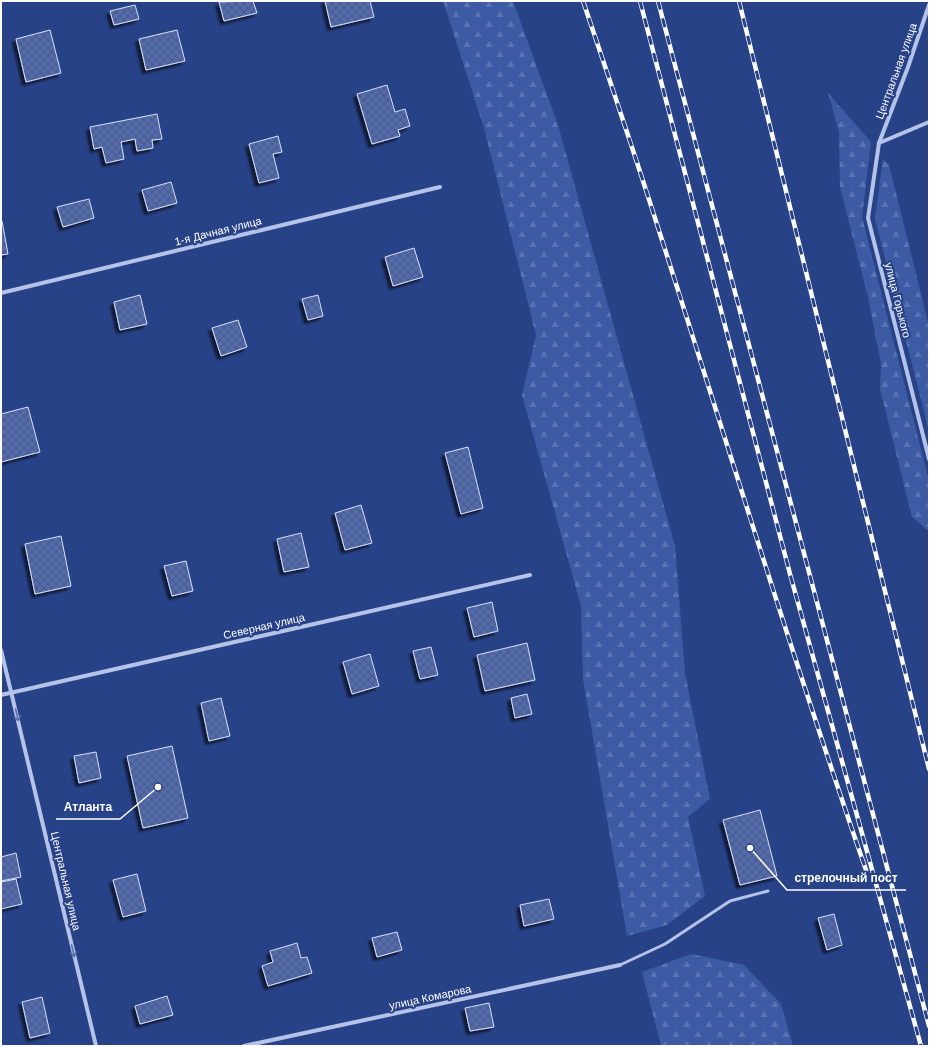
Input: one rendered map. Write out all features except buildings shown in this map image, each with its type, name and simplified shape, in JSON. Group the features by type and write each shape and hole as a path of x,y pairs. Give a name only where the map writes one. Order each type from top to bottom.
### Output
{"street":[{"name":"Центральная улица","path":"879,143 908,67 929,5"},
{"path":"879,143 929,122"},
{"name":"улица Горького","path":"879,143 868,218 929,459"},
{"name":"1-я Дачная улица","path":"1,293 440,187"},
{"name":"Северная улица","path":"1,696 530,575"},
{"name":"Центральная улица","path":"1,650 96,1046"},
{"name":"улица Комарова","path":"244,1046 620,965"}],"lane":[{"path":"620,965 665,944 730,901 768,891"}],"green space":[{"path":"443,1 513,1 558,125 675,546 685,673 710,799 688,817 705,896 667,925 627,936 583,679 581,606 522,395 536,335 484,128"},
{"path":"828,93 871,142 862,217 929,481 929,530 927,530 912,517 880,389 881,364 868,297 840,187 839,132"},
{"path":"883,159 889,165 929,326 929,431 875,219"},
{"path":"691,954 744,965 781,1004 793,1046 661,1046 642,972"}],"railway":[{"path":"583,1 645,188 811,707 866,870"},
{"path":"640,1 790,574 921,1046"},
{"path":"658,1 929,1026"},
{"path":"739,1 929,769"}],"place":[{"name":"Атланта","path":"158,787"},
{"name":"стрелочный пост","path":"750,848"}]}
